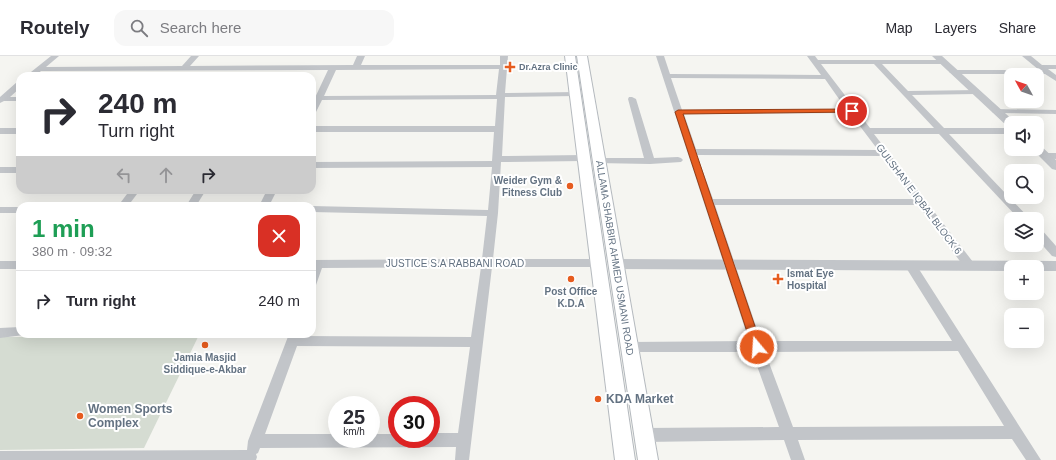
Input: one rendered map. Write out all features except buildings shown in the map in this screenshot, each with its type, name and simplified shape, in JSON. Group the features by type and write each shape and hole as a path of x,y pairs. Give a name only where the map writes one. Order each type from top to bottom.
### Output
{"main road":[{"name":"ALLAMA SHABBIR AHMED USMANI ROAD","path":"570,56 625,460"},
{"name":"ALLAMA SHABBIR AHMED USMANI ROAD","path":"582,56 648,460"}],"street":[{"path":"35,72 55,56"},
{"path":"184,69 195,56"},
{"path":"356,68 361,56"},
{"path":"462,460 485,263 493,213 504,56"},
{"path":"660,56 757,347 798,460"},
{"path":"1026,56 1056,79"},
{"path":"813,59 877,63 940,59 974,92 1004,118"},
{"name":"GULSHAN E IQBAL BLOCK 6","path":"813,59 886,153 969,265"},
{"path":"877,63 1018,212"},
{"path":"39,69 503,67"},
{"path":"1040,67 1056,67"},
{"path":"277,72 280,68"},
{"path":"316,104 333,68"},
{"path":"954,72 1047,72"},
{"path":"666,76 826,77"},
{"path":"1,100 16,87"},
{"path":"907,93 974,92"},
{"path":"319,98 576,94"},
{"path":"1,100 16,99"},
{"path":"632,99 650,160"},
{"path":"678,112 852,111"},
{"path":"996,111 1056,112"},
{"path":"316,129 499,130"},
{"path":"0,131 16,131"},
{"path":"869,131 1004,131"},
{"path":"691,152 886,153"},
{"path":"1046,153 1056,166"},
{"path":"316,165 496,162 583,158"},
{"path":"600,162 678,160"},
{"path":"0,170 16,170"},
{"path":"709,202 922,202"},
{"path":"316,209 493,213"},
{"path":"0,210 16,210"},
{"path":"1044,240 1056,253"},
{"name":"JUSTICE S.A RABBANI ROAD","path":"316,264 599,263"},
{"path":"0,265 16,264"},
{"name":"GULSHAN E IQBAL BLOCK 6","path":"617,264 1056,266"},
{"path":"910,266 1034,460"},
{"path":"0,458 250,459 255,441 294,338 476,342"},
{"path":"630,347 961,346"},
{"path":"645,435 1016,432"},
{"path":"255,441 464,440"}],"shaded area":[{"name":"Women Sports Complex","path":"0,337 198,338 144,448 0,450"}],"place":[{"name":"Dr.Azra Clinic","path":"510,67"},
{"name":"Weider Gym & Fitness Club","path":"570,186"},
{"name":"Post Office K.D.A","path":"571,279"},
{"name":"Ismat Eye Hospital","path":"778,279"},
{"name":"Jamia Masjid Siddique-e-Akbar","path":"205,345"},
{"name":"KDA Market","path":"598,399"},
{"name":"Women Sports Complex","path":"80,416"}],"route":[{"path":"757,347 678,112 852,111"}]}
